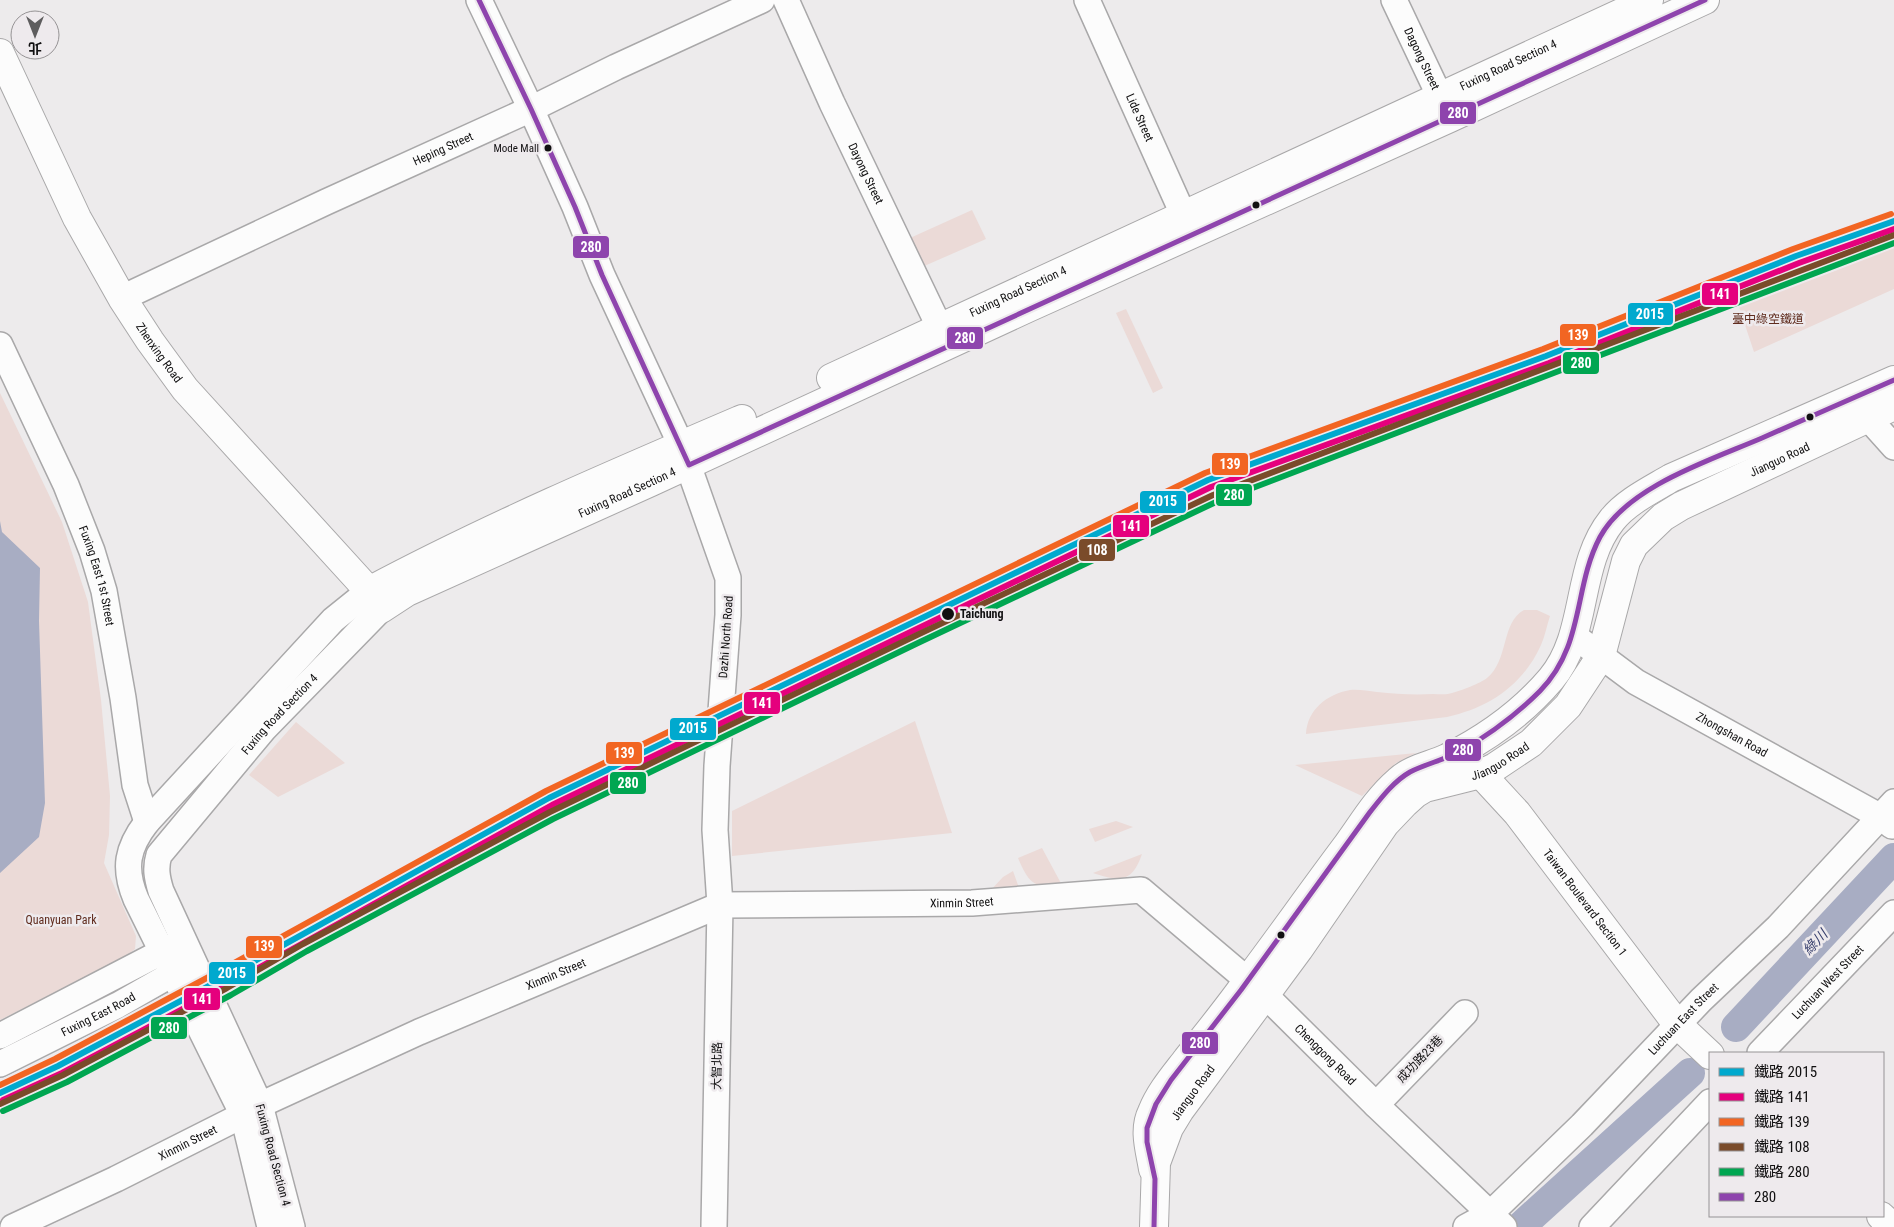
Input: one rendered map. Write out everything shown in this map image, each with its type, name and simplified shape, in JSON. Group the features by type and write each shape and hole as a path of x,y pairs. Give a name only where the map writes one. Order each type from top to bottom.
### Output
{"main road":[{"name":"Fuxing Road Section 4","path":"1445,107 1649,0"},
{"name":"Fuxing Road Section 4","path":"375,600 407,592 685,455 1445,107 1705,0"},
{"name":"Zhenxing Road","path":"0,54 76,218 122,298 150,341 185,389 375,600"},
{"name":"Jianguo Road","path":"1256,988 1385,824 1405,802 1425,788 1480,774 1495,767 1531,743 1549,727 1575,696 1601,656 1626,561 1634,545 1650,528 1681,506 1862,407 1894,380"},
{"name":"Jianguo Road","path":"1154,1227 1158,1128 1256,988 1379,800 1409,772 1440,761 1470,746 1511,717 1538,694 1561,665 1574,635 1591,560 1600,537 1614,518 1637,499 1671,478 1862,407 1894,406"},
{"name":"Taiwan Boulevard Section 1","path":"1456,753 1480,774 1518,813 1682,1028 1709,1054"},
{"path":"1882,1217 1893,1227"}],"street":[{"name":"Dazhi North Road","path":"478,0 531,109 572,201 602,275 685,455 724,565 729,588 717,766 715,830 720,905"},
{"name":"Heping Street","path":"122,298 335,197 531,109 616,66 762,0"},
{"name":"Dayong Street","path":"786,0 858,158 944,336"},
{"name":"Lide Street","path":"1087,0 1188,224"},
{"name":"Dagong Street","path":"1394,0 1445,107"},
{"name":"Fuxing East 1st Street","path":"0,345 66,485 100,575 123,698 135,785 147,822"},
{"path":"1862,407 1894,447"},
{"name":"Fuxing Road Section 4","path":"179,956 136,899 129,875 132,845 147,822 333,620 375,600"},
{"name":"Fuxing Road Section 4","path":"292,1227 252,1110 179,956 156,871 159,855 375,600"},
{"name":"Zhongshan Road","path":"1574,635 1636,682 1890,816"},
{"name":"Luchuan East Street","path":"1466,1227 1497,1221 1582,1125 1682,1028 1778,927 1890,816"},
{"name":"Xinmin Street","path":"13,1227 116,1179 252,1110 419,1032 720,905 972,903 1141,890"},
{"name":"Chenggong Road","path":"1141,890 1256,988 1497,1221"},
{"name":"大智北路","path":"714,1227 720,905"},
{"name":"Luchuan West Street","path":"1761,1052 1894,912"},
{"name":"Fuxing East Road","path":"0,1036 179,956"},
{"name":"Fuxing East Road","path":"0,1064 118,1005 179,956"},
{"name":"成功路23巷","path":"1376,1106 1465,1013"},
{"path":"1592,1227 1709,1103"},
{"name":"Fuxing Road Section 4","path":"252,1110 270,1227"}],"green space":[{"path":"972,210 986,239 922,267 910,238"},
{"name":"臺中綠空鐵道","path":"1894,246 1894,289 1754,352 1738,304 1837,270"},
{"path":"1126,309 1163,388 1153,393 1116,313"},
{"name":"Quanyuan Park","path":"0,393 62,522 88,602 101,700 110,796 109,835 104,863 136,936 135,949 125,957 0,1020"},
{"path":"1524,610 1537,610 1550,616 1542,642 1525,672 1503,693 1490,701 1477,708 1447,717 1306,734 1310,718 1320,704 1326,699 1342,692 1356,690 1405,694 1448,694 1465,689 1484,680 1494,670 1499,661 1512,623"},
{"path":"915,721 952,833 732,856 732,811"},
{"path":"296,722 345,763 278,797 249,775"},
{"path":"1416,753 1396,763 1362,796 1295,765"},
{"path":"1116,821 1133,827 1095,842 1089,829"},
{"path":"1042,848 1063,887 1039,885 1029,879 1026,874 1018,858"},
{"path":"1142,854 1134,870 1124,878 1111,878 1093,873"},
{"path":"1013,871 1018,885 1029,894 989,892 1003,877"}],"water":[{"path":"0,521 2,532 40,568 39,621 45,803 39,837 0,873"}],"waterway":[{"name":"綠川","path":"1736,1027 1894,858"},
{"name":"綠川","path":"1520,1227 1690,1073"}],"rail line":[{"name":"139","path":"0,1085 55,1059 218,972 546,791 1205,473 1543,349 1793,249 1891,214"},
{"name":"2015","path":"0,1093 58,1066 222,979 549,798 1208,480 1546,356 1796,256 1894,221"},
{"name":"141","path":"3,1100 62,1073 226,986 552,805 1211,487 1549,363 1799,263 1894,229"},
{"name":"108","path":"0,1104 63,1075 227,988 303,944 550,812 1213,495 1894,235"},
{"name":"280","path":"3,1111 67,1082 231,995 307,951 553,819 1216,502 1894,243"}],"transit line":[{"name":"280","path":"479,0 531,109 575,207 602,275 689,465 1705,0"},
{"name":"280","path":"1154,1227 1155,1179 1147,1142 1147,1128 1156,1104 1171,1080 1241,990 1388,790 1410,772 1459,752 1481,739 1512,716 1540,691 1565,655 1572,636 1592,556 1600,537 1613,519 1630,503 1672,477 1894,380"}],"place":[{"name":"Mode Mall","path":"548,148"},
{"name":"Taichung","path":"948,614"}]}
